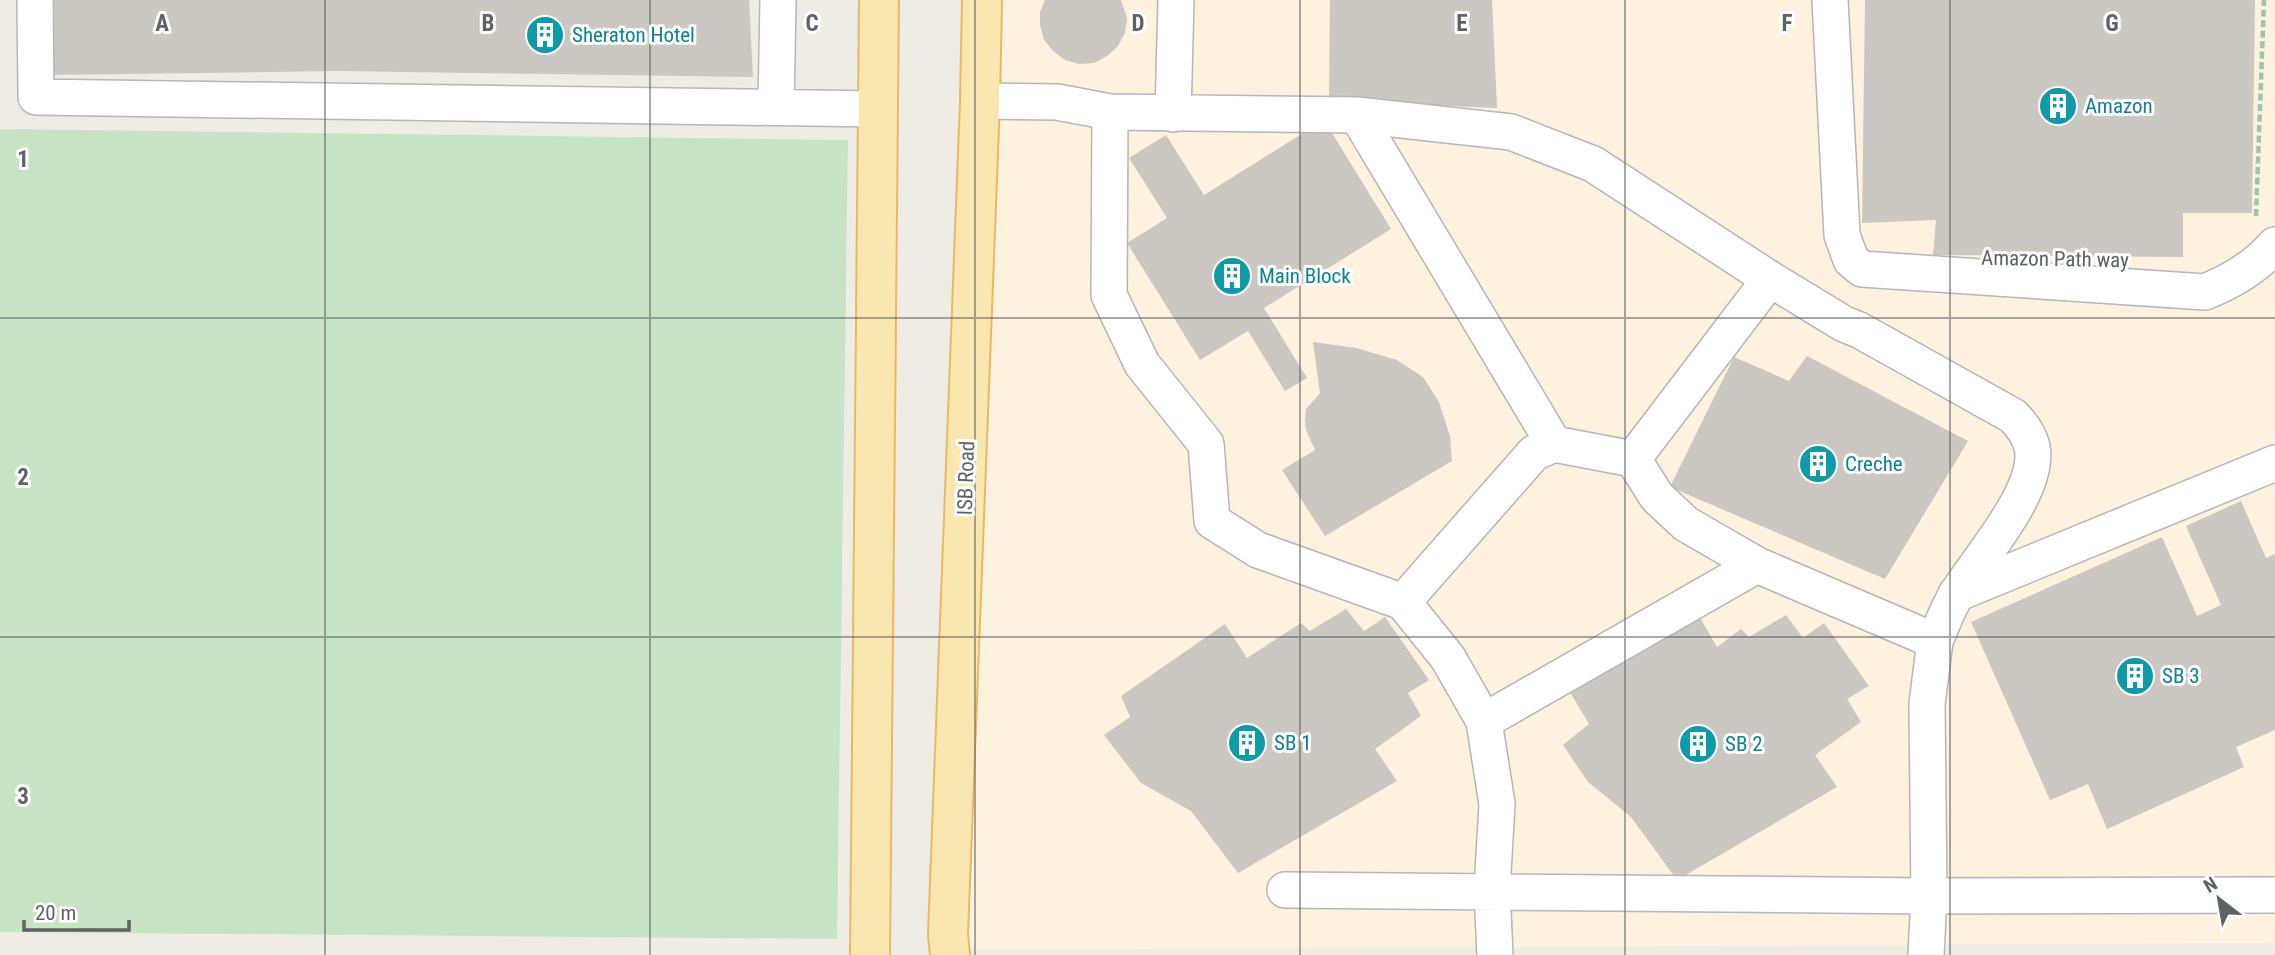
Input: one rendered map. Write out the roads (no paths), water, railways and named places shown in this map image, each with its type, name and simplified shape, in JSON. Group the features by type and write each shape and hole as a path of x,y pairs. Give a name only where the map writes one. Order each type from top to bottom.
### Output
{"main road":[{"path":"870,955 879,0"},
{"name":"ISB Road","path":"950,955 948,934 982,0"}],"lane":[{"path":"35,0 36,97 878,109"},
{"path":"776,107 778,0"},
{"path":"1173,114 1176,0"},
{"path":"1830,0 1842,235 1851,260 1862,269 2205,292 2237,276 2264,258 2265,233"},
{"path":"980,101 1057,102 1110,112 1357,115 1511,132 1593,164 1844,324 2013,415 2026,430 2033,449 2031,470 2024,492 1956,594 1935,641 1927,704 1929,896 1926,955"},
{"path":"1110,112 1109,295 1142,364 1206,444 1212,521 1258,550 1403,602 1448,658 1484,720 1497,804 1492,890 1495,955"},
{"path":"1357,115 1554,444"},
{"path":"1633,459 1770,279"},
{"path":"1403,602 1534,453 1554,444 1633,459 1657,497 1686,524 1757,565 1935,641"},
{"path":"1956,594 2275,463"},
{"path":"1484,720 1757,565"},
{"path":"1285,890 1929,896 2275,895"}],"place":[{"name":"Sheraton Hotel","path":"545,35"},
{"name":"Amazon","path":"2058,106"},
{"name":"Main Block","path":"1232,276"},
{"name":"Creche","path":"1818,464"},
{"name":"SB 3","path":"2135,676"},
{"name":"SB 1","path":"1247,743"},
{"name":"SB 2","path":"1698,744"}]}
